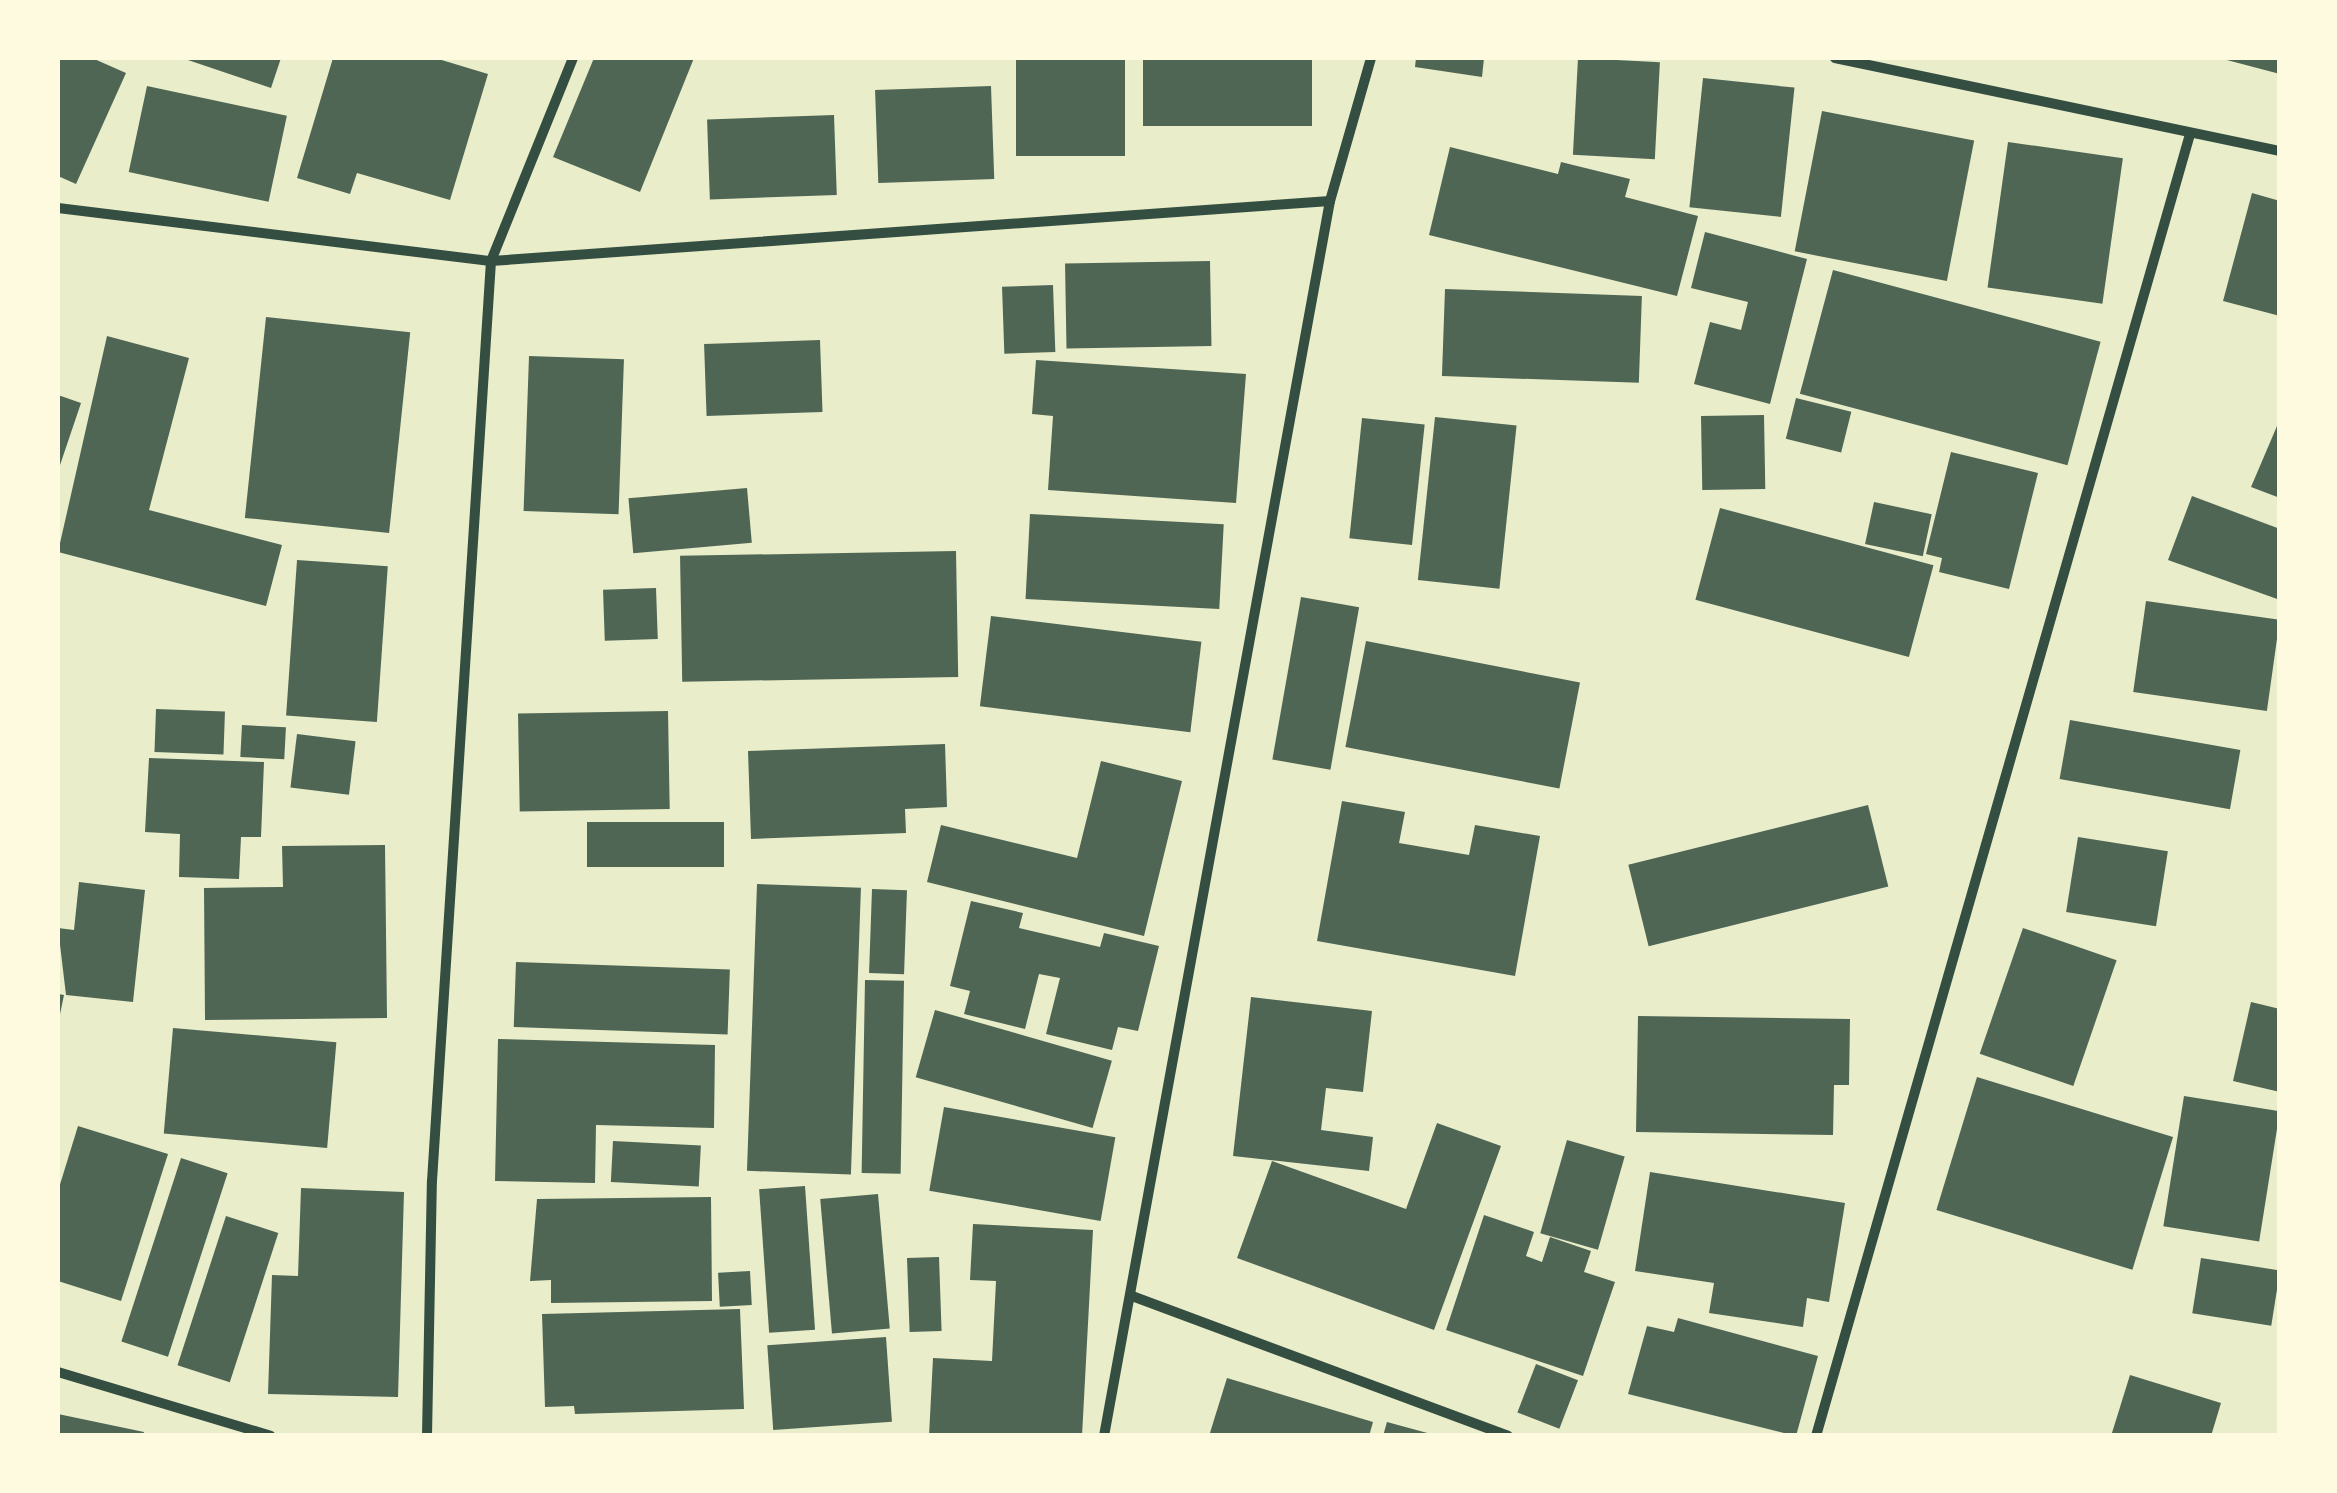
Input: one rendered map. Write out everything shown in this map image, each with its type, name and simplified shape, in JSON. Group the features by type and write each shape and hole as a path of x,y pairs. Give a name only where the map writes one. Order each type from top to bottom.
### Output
{"street":[{"path":"427,1436 432,1181 491,261 573,58"},
{"path":"1104,1436 1330,201 1370,58"},
{"path":"1835,58 2280,150"},
{"path":"1816,1436 2190,134"},
{"path":"58,208 491,261 1330,201"},
{"path":"1132,1296 1508,1436"},
{"path":"58,1372 270,1436"}],"building":[{"path":"58,58 92,58 126,73 76,184 58,176"},
{"path":"182,58 281,58 271,88"},
{"path":"333,58 435,58 488,74 450,200 357,173 350,194 297,178"},
{"path":"594,58 694,58 640,192 553,157"},
{"path":"1016,58 1125,58 1125,156 1016,156"},
{"path":"1143,58 1312,58 1312,126 1143,126"},
{"path":"1416,58 1484,58 1482,77 1415,67"},
{"path":"1578,58 1660,62 1655,159 1573,155"},
{"path":"2280,58 2280,74 2223,59"},
{"path":"1703,78 1794,88 1781,217 1689,207"},
{"path":"147,86 287,116 269,202 129,172"},
{"path":"991,86 994,179 878,183 875,90"},
{"path":"1822,111 1974,141 1947,281 1795,251"},
{"path":"834,115 837,195 710,199 707,119"},
{"path":"2008,142 2123,158 2102,304 1988,288"},
{"path":"1450,147 1558,174 1561,162 1630,179 1625,197 1698,216 1677,296 1429,235"},
{"path":"2252,193 2280,201 2280,316 2223,301"},
{"path":"1705,232 1807,259 1770,404 1694,384 1710,322 1741,330 1748,302 1691,288"},
{"path":"1210,261 1211,346 1067,349 1065,264"},
{"path":"1833,270 2101,342 2067,465 1800,394"},
{"path":"1053,285 1055,352 1004,354 1002,287"},
{"path":"1445,289 1642,296 1639,383 1442,376"},
{"path":"266,317 410,332 389,533 245,518"},
{"path":"107,336 189,358 149,510 282,545 266,606 58,552"},
{"path":"820,340 823,412 707,416 704,344"},
{"path":"529,356 624,359 619,514 524,511"},
{"path":"1036,360 1246,374 1236,503 1048,490 1053,416 1032,414"},
{"path":"58,395 81,403 58,471"},
{"path":"1796,398 1851,412 1841,453 1786,439"},
{"path":"1764,415 1765,489 1702,490 1701,416"},
{"path":"1435,417 1517,426 1499,589 1418,580"},
{"path":"1362,418 1425,425 1412,545 1349,538"},
{"path":"2280,419 2280,498 2251,487"},
{"path":"1951,452 2038,473 2009,589 1939,572 1942,558 1926,554"},
{"path":"747,488 752,543 633,553 628,498"},
{"path":"2192,496 2280,529 2280,600 2168,560"},
{"path":"1874,502 1932,514 1923,556 1865,544"},
{"path":"1720,508 1933,565 1909,657 1695,600"},
{"path":"1030,514 1224,524 1219,609 1026,599"},
{"path":"956,551 958,677 682,682 680,556"},
{"path":"297,560 388,566 377,722 286,716"},
{"path":"656,588 658,639 605,641 603,590"},
{"path":"1301,597 1359,607 1330,770 1272,759"},
{"path":"2146,601 2280,620 2267,711 2133,692"},
{"path":"991,616 1201,642 1190,732 980,706"},
{"path":"1366,641 1580,683 1559,789 1345,747"},
{"path":"156,709 225,711 223,754 154,752"},
{"path":"668,711 670,809 520,812 518,714"},
{"path":"2070,720 2240,750 2230,809 2060,779"},
{"path":"242,725 286,727 284,759 240,757"},
{"path":"297,734 356,741 349,795 290,788"},
{"path":"945,744 947,807 905,809 906,833 751,839 748,751"},
{"path":"149,758 264,762 261,837 241,837 239,879 179,877 180,834 145,832"},
{"path":"1101,761 1182,781 1144,936 927,882 941,825 1077,858"},
{"path":"1342,801 1405,812 1399,843 1469,855 1475,825 1540,836 1515,976 1317,941"},
{"path":"1868,805 1888,887 1649,946 1628,865"},
{"path":"587,822 724,822 724,867 587,867"},
{"path":"2078,837 2168,851 2156,926 2066,912"},
{"path":"385,845 387,1018 205,1020 204,888 283,887 282,846"},
{"path":"79,882 145,890 133,1002 66,995 58,928 74,930"},
{"path":"757,884 861,888 851,1174 747,1171"},
{"path":"872,889 907,890 904,974 869,973"},
{"path":"971,901 1023,913 1019,928 1100,947 1104,933 1159,946 1138,1031 1118,1027 1112,1050 1046,1034 1060,978 1039,974 1025,1029 964,1014 970,991 950,986"},
{"path":"2023,928 2117,960 2073,1086 1980,1054"},
{"path":"516,962 730,969 728,1034 514,1027"},
{"path":"865,980 904,981 901,1174 862,1173"},
{"path":"58,994 64,995 59,1019 58,1019"},
{"path":"1251,997 1372,1011 1363,1092 1326,1088 1321,1130 1373,1137 1369,1171 1233,1156"},
{"path":"2251,1002 2280,1009 2280,1092 2233,1081"},
{"path":"935,1010 1112,1061 1093,1128 916,1077"},
{"path":"1638,1016 1850,1019 1849,1085 1834,1085 1833,1135 1636,1132"},
{"path":"173,1028 336,1042 327,1148 164,1134"},
{"path":"498,1039 715,1045 714,1128 596,1125 595,1183 495,1181"},
{"path":"1977,1077 2173,1137 2132,1270 1936,1210"},
{"path":"2184,1096 2280,1111 2259,1242 2163,1226"},
{"path":"944,1107 1115,1137 1101,1221 929,1191"},
{"path":"1437,1123 1501,1146 1434,1330 1237,1258 1272,1161 1406,1209"},
{"path":"78,1126 168,1154 121,1301 58,1281 58,1191"},
{"path":"1567,1140 1625,1157 1598,1250 1540,1233"},
{"path":"613,1141 701,1146 699,1187 611,1182"},
{"path":"181,1158 228,1173 168,1357 121,1342"},
{"path":"1650,1172 1845,1203 1829,1302 1807,1298 1803,1327 1709,1313 1714,1283 1635,1271"},
{"path":"805,1186 815,1330 769,1333 759,1189"},
{"path":"301,1188 404,1192 398,1397 268,1394 272,1275 298,1276"},
{"path":"878,1194 890,1328 832,1334 820,1199"},
{"path":"711,1197 712,1301 551,1303 551,1280 530,1281 537,1199"},
{"path":"1484,1215 1534,1232 1526,1256 1542,1262 1550,1237 1591,1251 1584,1272 1615,1282 1583,1376 1446,1330"},
{"path":"226,1216 278,1233 230,1382 177,1365"},
{"path":"973,1224 1093,1230 1082,1436 929,1436 933,1358 992,1361 996,1281 970,1280"},
{"path":"939,1257 942,1331 910,1332 907,1258"},
{"path":"2201,1258 2280,1271 2271,1326 2192,1313"},
{"path":"750,1271 752,1305 720,1307 718,1273"},
{"path":"740,1309 744,1409 575,1414 574,1406 545,1407 542,1314"},
{"path":"1678,1318 1818,1356 1796,1436 1628,1394 1647,1326 1674,1332"},
{"path":"886,1337 892,1422 773,1430 767,1345"},
{"path":"1536,1364 1578,1380 1559,1429 1517,1413"},
{"path":"2130,1375 2221,1403 2211,1436 2111,1436"},
{"path":"1227,1378 1373,1422 1369,1436 1209,1436"},
{"path":"58,1414 144,1432 143,1436 58,1436"},
{"path":"1387,1422 1431,1434 1431,1436 1383,1436"}]}
